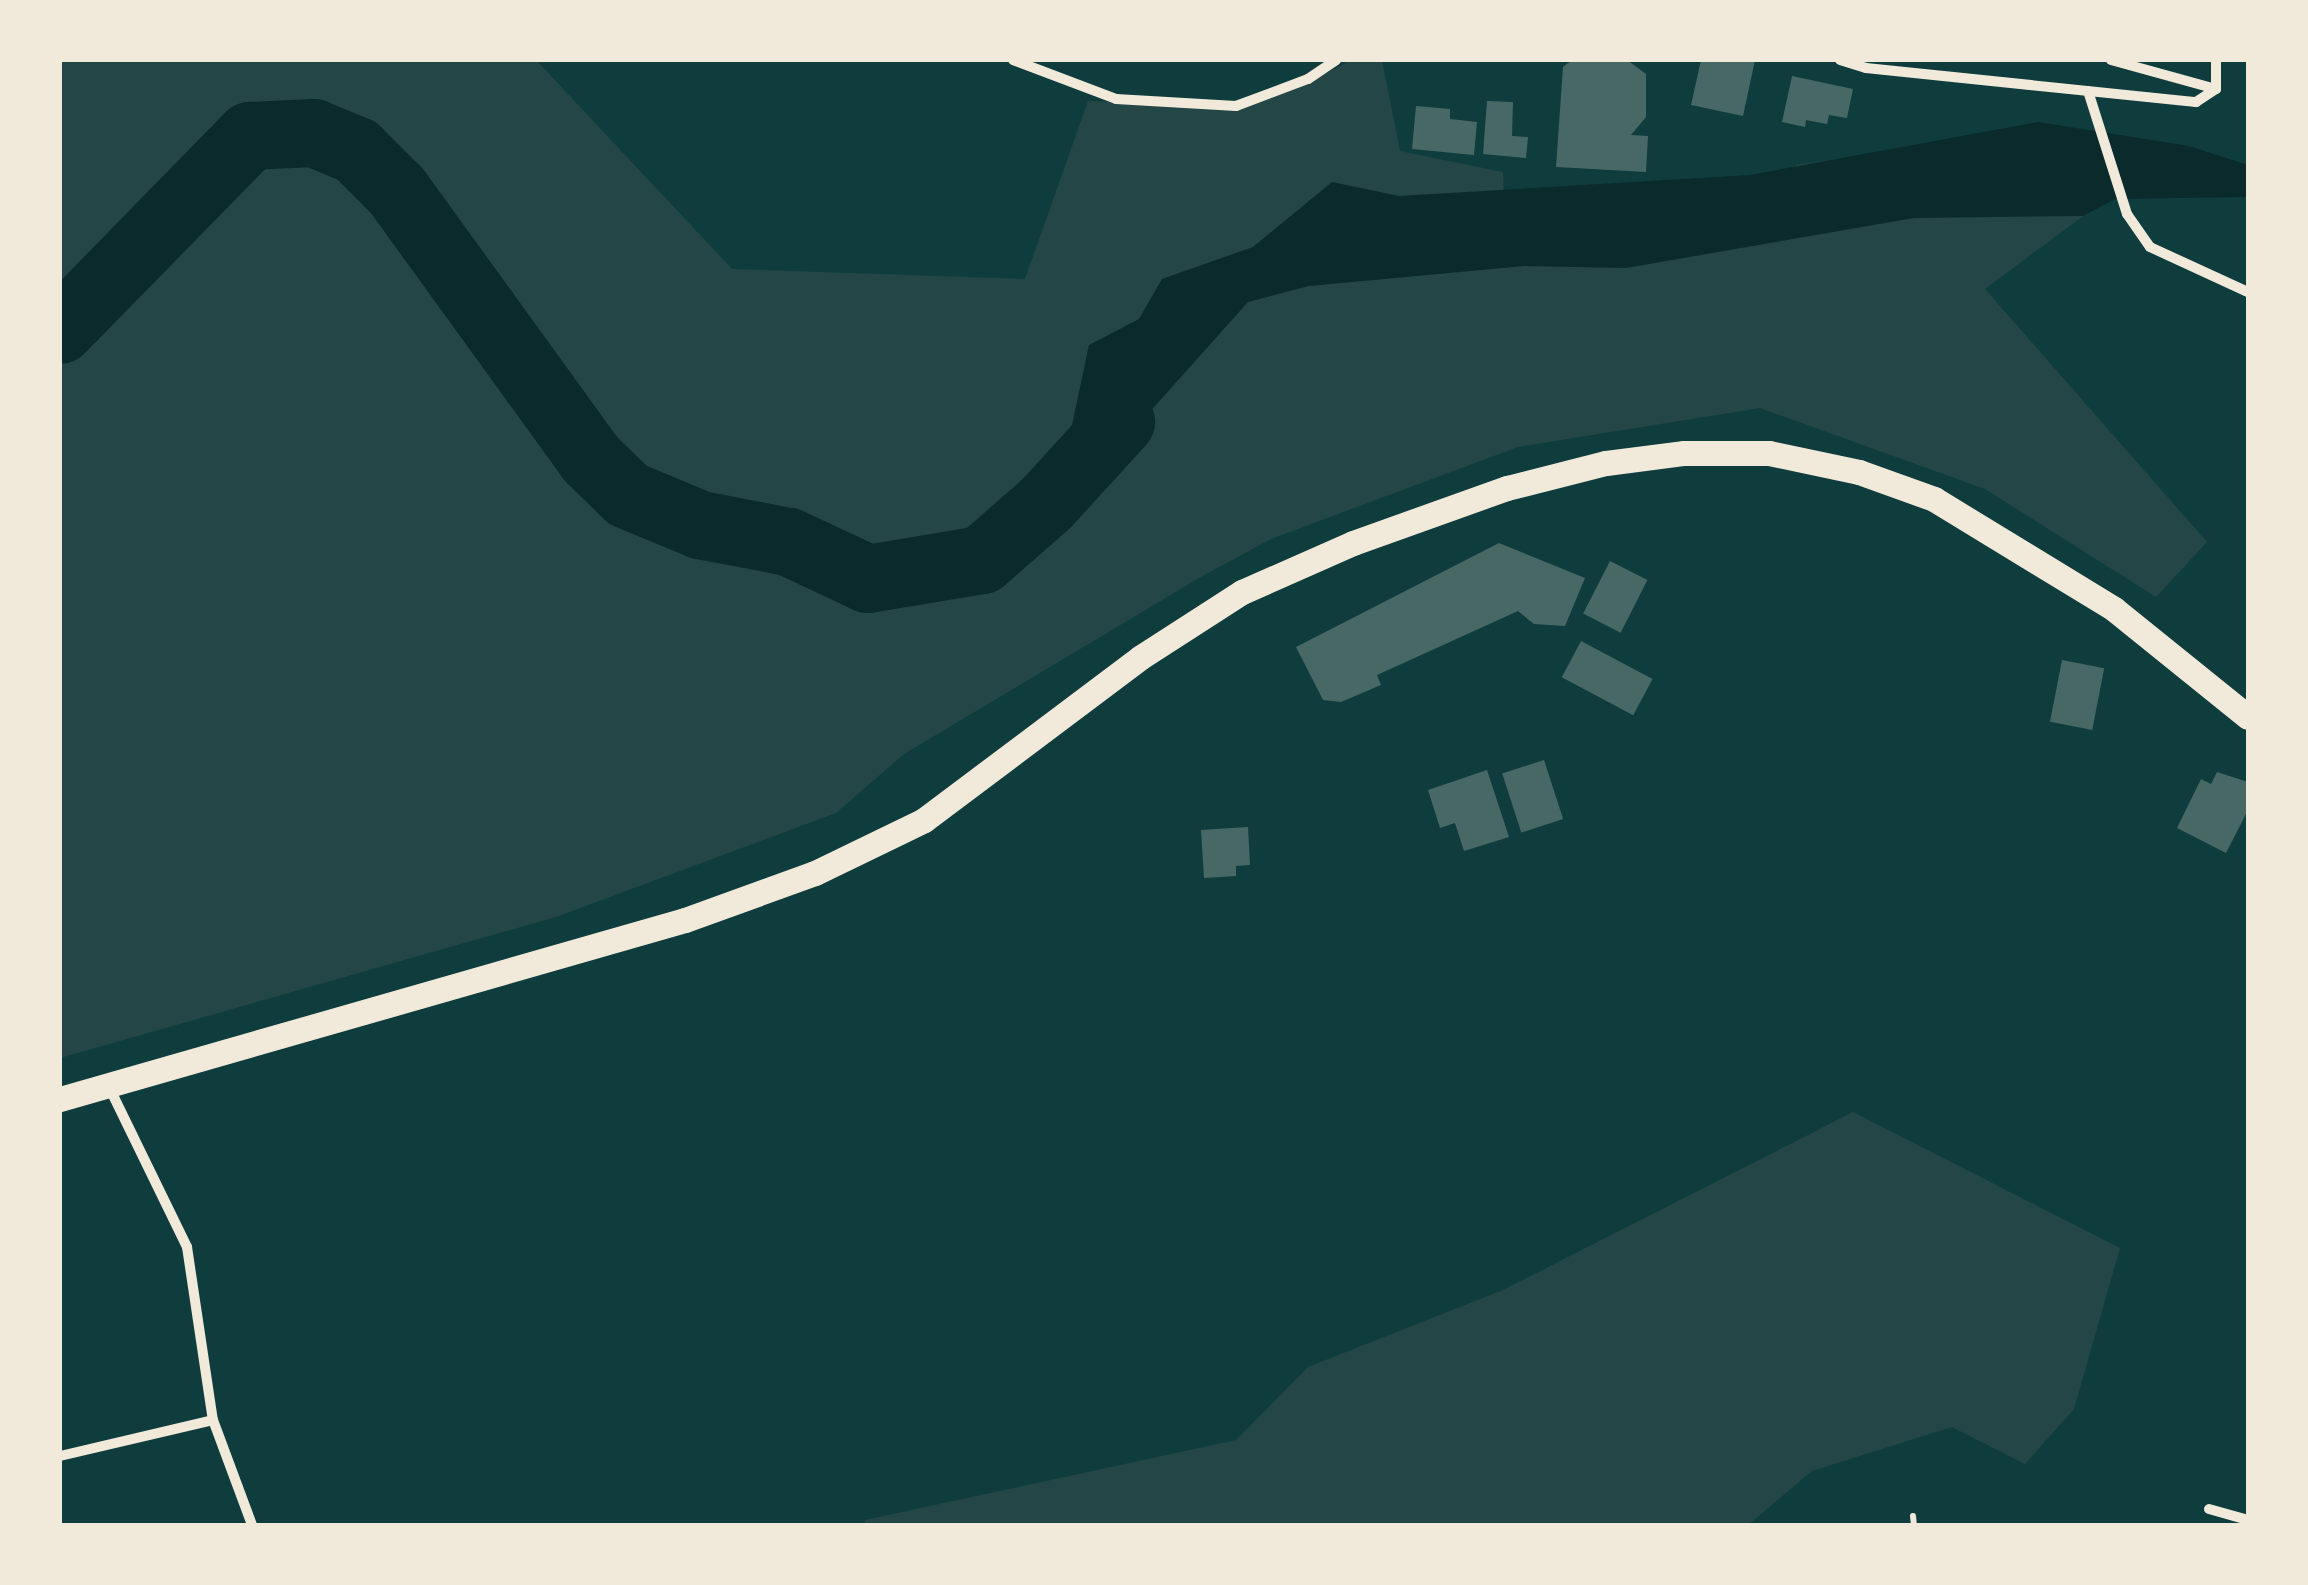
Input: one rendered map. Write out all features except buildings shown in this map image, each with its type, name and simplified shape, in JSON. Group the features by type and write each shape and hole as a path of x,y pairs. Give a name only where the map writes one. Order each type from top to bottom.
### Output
{"main road":[{"path":"60,1100 686,920 815,873 924,820 1141,657 1242,592 1472,500 1606,463 1684,453 1769,453 1860,472 1934,499 2114,610 2248,718"}],"street":[{"path":"1014,60 1116,99 1236,106 1308,79 1336,60"},
{"path":"1840,60 2196,102 2216,88"},
{"path":"2111,60 2216,88"},
{"path":"2216,60 2216,88"},
{"path":"2088,91 2127,214 2150,247 2248,292"},
{"path":"110,1088 187,1247 213,1420 252,1525"},
{"path":"60,1456 213,1420"},
{"path":"2209,1510 2248,1520"}],"path":[{"path":"1913,1516 1914,1525"}],"shaded area":[{"path":"60,60 536,60 732,269 1025,279 1088,101 1217,105 1317,78 1351,60 1382,60 1400,151 1503,172 1506,253 1775,225 1796,165 2058,130 2083,216 1985,289 2207,542 2156,597 1985,489 1760,408 1518,447 1271,539 904,754 836,813 556,917 60,1058"},
{"path":"2038,122 2189,146 2248,165 2248,197 2115,199 2083,216 1914,218 1626,268 1524,266 1309,286 1248,302 1087,482 1058,491 1089,345 1139,319 1162,279 1253,247 1332,182 1399,196 1750,175"},
{"path":"1853,1112 2120,1248 2074,1409 2025,1464 1952,1427 1812,1471 1748,1525 864,1525 865,1520 1236,1440 1308,1367 1503,1290"}],"waterway":[{"path":"60,330 250,136 314,133 357,151 397,191 591,459 628,495 700,525 789,542 868,579 982,560 1047,503 1121,422"}]}
